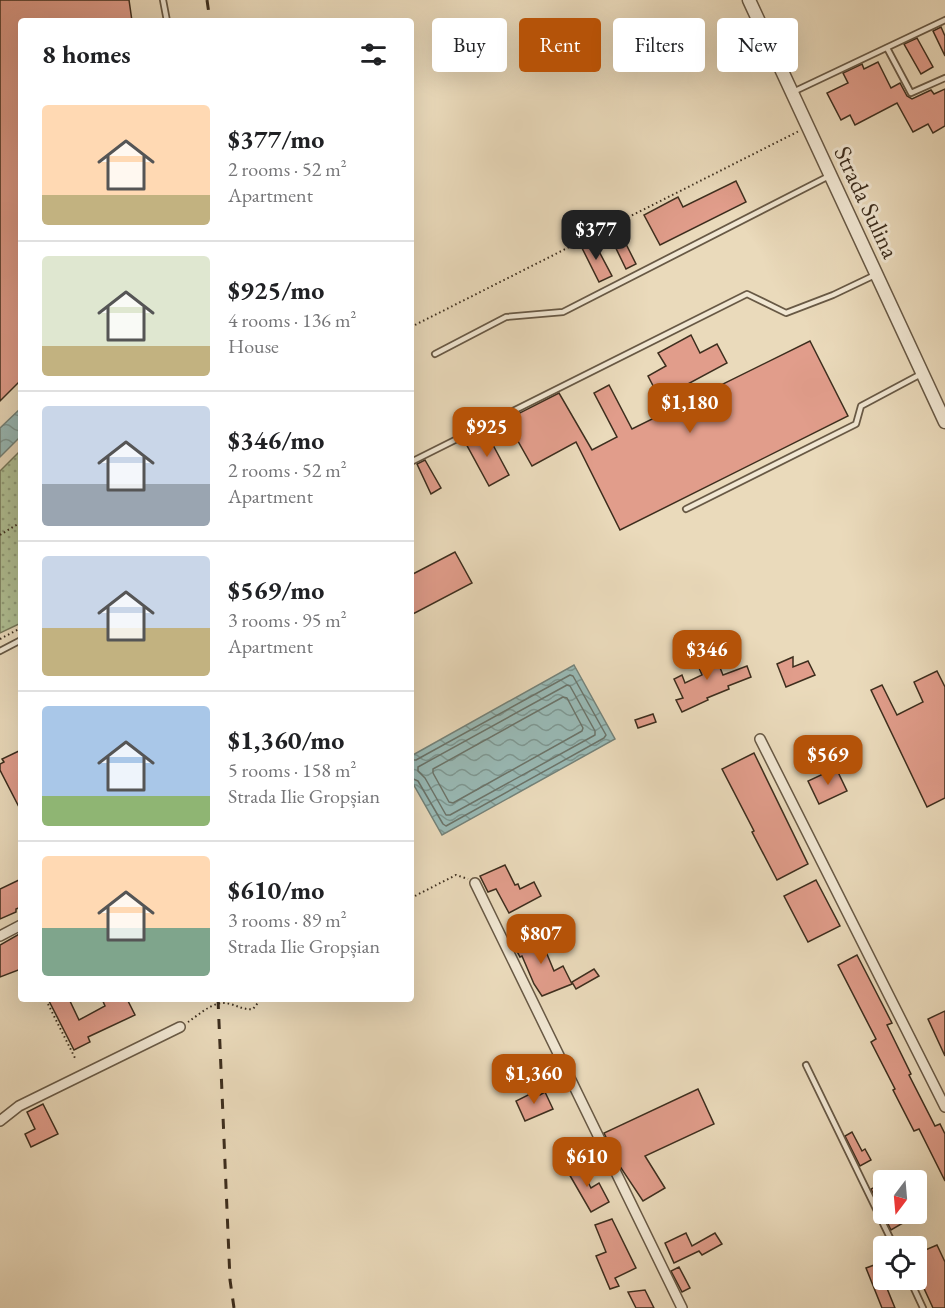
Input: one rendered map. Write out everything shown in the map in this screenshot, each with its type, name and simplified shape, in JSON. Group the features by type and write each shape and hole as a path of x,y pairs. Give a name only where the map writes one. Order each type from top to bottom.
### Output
{"street":[{"name":"Strada Sulina","path":"749,0 945,422"},
{"path":"760,739 945,1107"},
{"path":"475,883 682,1308"},
{"path":"0,936 18,927"},
{"path":"0,1121 19,1106 180,1027"}],"lane":[{"path":"163,0 166,18"},
{"path":"793,92 945,20"},
{"path":"887,48 911,93 945,78"},
{"path":"435,354 506,317 563,312 831,175"},
{"path":"414,460 747,294 786,313 878,274"},
{"path":"686,509 856,424 861,406 923,373"},
{"path":"0,651 18,642"},
{"path":"806,1065 889,1236"},
{"path":"915,1290 923,1308"}],"path":[{"path":"414,325 809,126"},
{"path":"0,536 18,524"},
{"path":"0,639 18,630"},
{"path":"414,896 456,875 475,883"},
{"path":"47,1002 76,1060"},
{"path":"180,1027 218,1002"},
{"path":"227,1002 245,1010 253,1009 259,1002"}],"green space":[{"path":"18,453 18,624 0,633 0,471"}],"water":[{"path":"18,411 18,439 0,457 0,428"},
{"path":"574,665 615,739 442,835 414,785 414,754"}],"building":[{"path":"0,0 129,0 132,18 18,18 18,383 0,401"},
{"path":"941,27 945,36 945,56 933,31"},
{"path":"917,38 933,67 921,74 904,44"},
{"path":"878,62 891,88 900,83 907,96 912,99 931,90 934,94 945,89 945,126 933,133 928,124 913,132 897,103 855,125 850,115 841,120 827,93 848,83 843,73 862,64 864,69"},
{"path":"736,181 746,202 660,245 644,215 678,197 683,207"},
{"path":"618,228 636,264 626,269 608,232"},
{"path":"593,240 612,276 599,282 581,246"},
{"path":"691,335 700,353 717,344 727,363 660,399 648,376 666,366 658,353"},
{"path":"810,341 848,416 620,530 576,442 532,466 506,420 559,393 592,450 617,437 594,393 609,385 632,429"},
{"path":"485,430 509,475 489,486 464,440"},
{"path":"425,460 441,488 431,494 417,464"},
{"path":"455,552 472,583 414,613 414,573"},
{"path":"712,648 723,675 747,666 751,677 728,686 729,689 682,712 676,700 683,698 674,679 682,675 685,683 702,675 694,656"},
{"path":"793,657 793,667 808,661 815,675 786,687 777,664"},
{"path":"937,671 945,687 945,798 927,807 871,690 882,685 897,715 923,702 914,682"},
{"path":"653,714 656,722 638,728 635,720"},
{"path":"18,751 18,805 0,770 0,764 4,762 2,759"},
{"path":"754,753 808,864 777,880 722,769"},
{"path":"836,768 847,791 819,804 808,781"},
{"path":"505,865 515,885 518,884 520,889 534,882 541,896 509,913 496,889 488,892 480,876"},
{"path":"18,880 18,908 16,912 0,919 0,889"},
{"path":"816,880 840,926 808,942 784,896"},
{"path":"537,930 554,971 563,966 572,984 542,996 522,956 520,957 512,942"},
{"path":"18,935 18,970 0,977 0,945"},
{"path":"857,955 892,1023 887,1025 911,1074 909,1075 935,1126 940,1124 945,1134 945,1181 919,1129 914,1131 893,1090 895,1089 871,1042 876,1039 838,965"},
{"path":"594,969 599,976 576,989 572,982"},
{"path":"50,1002 70,1002 79,1020 105,1006 103,1002 128,1002 135,1015 88,1037 90,1042 74,1050"},
{"path":"945,1011 945,1056 928,1019"},
{"path":"698,1089 714,1124 645,1156 665,1188 643,1201 621,1168 604,1133"},
{"path":"538,1090 540,1095 545,1092 553,1109 525,1121 516,1101"},
{"path":"43,1104 58,1134 31,1147 25,1134 35,1129 27,1112"},
{"path":"852,1132 862,1151 865,1149 871,1160 860,1166 845,1136"},
{"path":"577,1161 591,1188 599,1183 609,1202 591,1212 565,1167"},
{"path":"612,1219 636,1268 615,1278 619,1286 610,1289 596,1256 606,1252 595,1225"},
{"path":"888,1224 901,1224 891,1230"},
{"path":"686,1233 692,1246 715,1233 722,1244 702,1255 699,1251 674,1263 665,1243"},
{"path":"937,1245 945,1262 945,1308 933,1308 925,1290 927,1290 927,1249"},
{"path":"873,1265 873,1286 866,1268"},
{"path":"679,1267 690,1288 682,1292 671,1271"},
{"path":"645,1290 654,1308 636,1308 628,1292"},
{"path":"875,1290 888,1290 895,1308 882,1308"}],"railway":[{"path":"207,0 210,18"},
{"path":"218,1002 230,1280 234,1308"}]}
